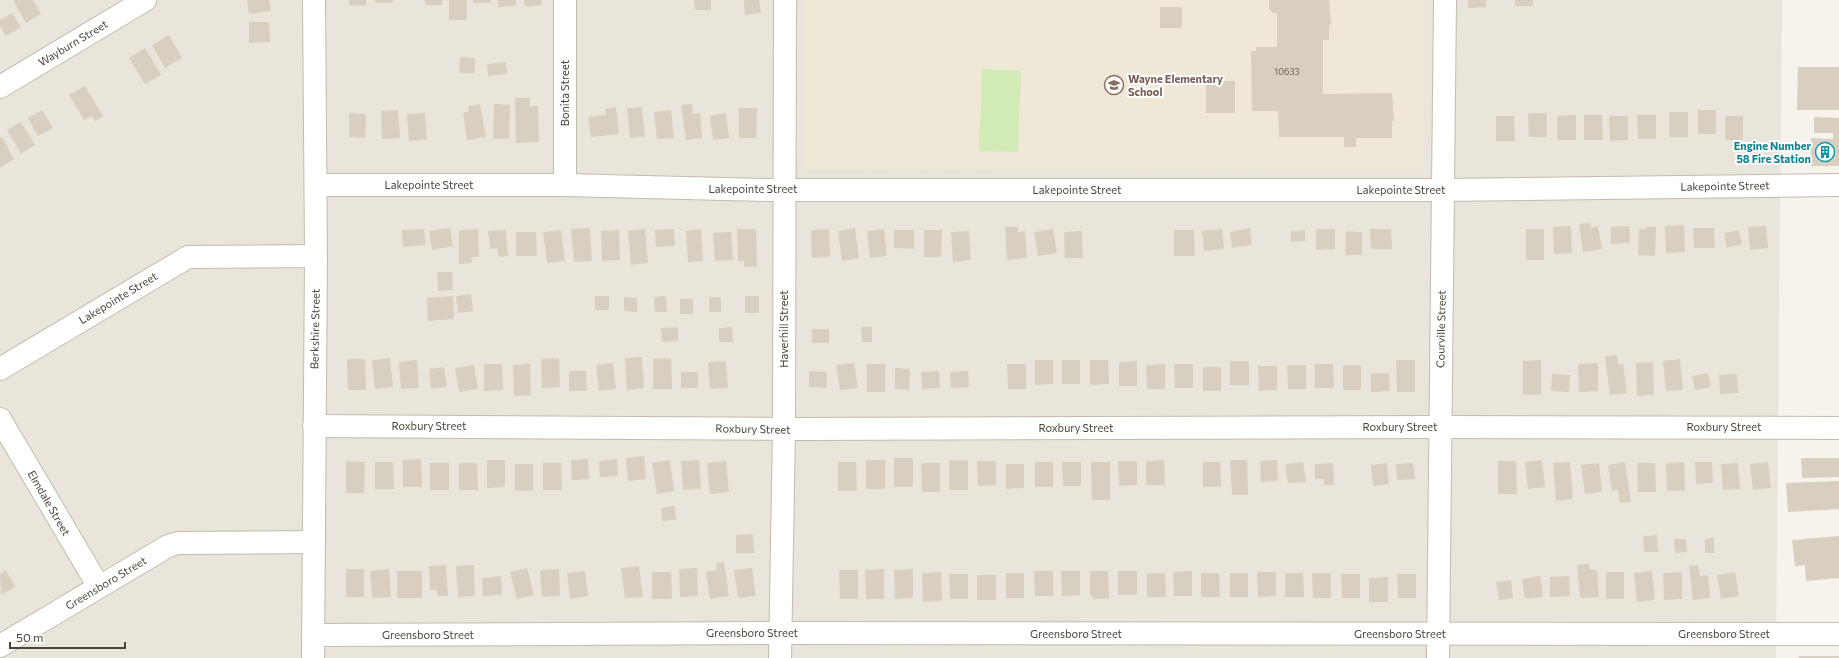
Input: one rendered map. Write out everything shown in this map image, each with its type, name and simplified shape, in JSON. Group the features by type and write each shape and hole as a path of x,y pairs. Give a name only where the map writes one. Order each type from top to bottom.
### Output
{"street":[{"name":"Wayburn Street","path":"0,87 145,0"},
{"name":"Berkshire Street","path":"313,658 316,256 314,0"},
{"name":"Bonita Street","path":"565,0 565,185"},
{"name":"Haverhill Street","path":"780,658 784,429 785,0"},
{"name":"Courville Street","path":"1438,658 1439,427 1444,190 1444,0"},
{"name":"Lakepointe Street","path":"316,185 565,185 784,189 1444,190 1839,185"},
{"name":"Lakepointe Street","path":"0,370 188,257 316,256"},
{"name":"Elmdale Street","path":"0,419 98,587"},
{"name":"Roxbury Street","path":"314,426 784,429 1439,427 1839,428"},
{"name":"Greensboro Street","path":"0,646 168,546 178,544 314,542"},
{"name":"Greensboro Street","path":"314,635 780,633 1438,635 1839,634"}],"shaded area":[{"path":"0,0 1782,0 1776,658 0,658"},
{"name":"Wayne Elementary School","path":"804,0 1424,0 1424,170 804,169"}],"green space":[{"path":"982,69 1021,71 1018,152 979,151"}],"building":[{"path":"13,0 33,0 41,14 26,23"},
{"path":"247,0 269,0 271,11 249,14"},
{"path":"349,0 366,0 366,6 349,5"},
{"path":"375,0 393,0 393,3 375,3"},
{"path":"425,0 442,0 442,5 425,5"},
{"path":"449,0 467,0 467,20 449,20"},
{"path":"473,0 491,0 491,3 473,3"},
{"path":"498,0 516,0 516,6 498,7"},
{"path":"524,0 541,0 542,5 525,7"},
{"path":"694,0 711,0 711,10 695,10"},
{"path":"744,0 759,0 761,13 745,15"},
{"path":"1269,0 1329,0 1331,25 1329,25 1329,40 1323,40 1323,94 1392,93 1394,120 1392,122 1392,138 1356,138 1356,147 1344,147 1344,137 1279,137 1278,111 1252,111 1251,51 1256,51 1256,47 1277,47 1277,13 1273,13 1269,9"},
{"path":"1468,0 1486,0 1486,7 1468,8"},
{"path":"1515,0 1533,0 1533,6 1515,6"},
{"path":"1160,7 1182,7 1182,28 1160,28"},
{"path":"12,13 21,27 6,36 0,26 0,20"},
{"path":"249,22 269,22 270,42 249,43"},
{"path":"169,35 182,58 165,68 152,45"},
{"path":"145,48 161,75 145,84 129,58"},
{"path":"460,57 475,58 475,73 459,73"},
{"path":"506,62 507,74 488,76 487,64"},
{"path":"1798,67 1839,67 1839,110 1797,110"},
{"path":"1206,81 1235,81 1235,113 1206,113"},
{"path":"85,86 103,116 95,121 92,116 84,120 69,95"},
{"path":"515,98 530,98 530,106 538,106 539,142 516,143"},
{"path":"480,104 486,137 467,140 463,113 469,111 468,106"},
{"path":"494,104 510,105 509,139 493,139"},
{"path":"692,104 693,114 700,113 702,138 686,140 681,105"},
{"path":"616,107 619,134 591,137 588,117 606,115 605,109"},
{"path":"642,107 645,137 630,138 627,108"},
{"path":"739,108 757,108 756,138 739,138"},
{"path":"42,110 53,128 38,136 28,118"},
{"path":"398,110 400,138 382,139 381,111"},
{"path":"671,110 674,138 657,139 654,112"},
{"path":"1698,110 1716,110 1716,134 1698,134"},
{"path":"1669,112 1688,112 1688,137 1669,137"},
{"path":"349,113 366,114 365,138 349,137"},
{"path":"425,113 427,139 409,141 407,114"},
{"path":"726,113 729,138 713,140 710,116"},
{"path":"1528,113 1547,113 1547,137 1529,137"},
{"path":"1576,115 1576,140 1557,140 1557,116"},
{"path":"1584,115 1602,115 1603,140 1584,140"},
{"path":"1637,115 1656,115 1656,139 1638,139"},
{"path":"1496,116 1514,116 1515,141 1496,141"},
{"path":"1609,116 1628,116 1628,140 1610,141"},
{"path":"1725,116 1743,116 1743,140 1725,140"},
{"name":"Engine Number 58 Fire Station","path":"1814,117 1839,118 1839,166 1811,166 1811,138 1833,139 1833,133 1814,133"},
{"path":"21,122 35,145 21,154 7,130"},
{"path":"2,137 14,159 0,168 0,138"},
{"path":"1590,223 1591,228 1598,226 1602,249 1583,252 1579,224"},
{"path":"1684,225 1685,252 1666,253 1665,226"},
{"path":"1571,226 1572,253 1554,254 1553,227"},
{"path":"1629,226 1630,243 1611,244 1611,227"},
{"path":"1766,226 1768,248 1750,250 1748,227"},
{"path":"1005,227 1018,227 1018,232 1025,231 1027,258 1007,260"},
{"path":"1646,227 1656,227 1655,256 1638,255 1639,229 1646,229"},
{"path":"450,228 453,246 432,250 429,231"},
{"path":"590,228 592,261 574,262 571,229"},
{"path":"855,228 859,258 842,261 838,231"},
{"path":"1250,228 1252,245 1232,248 1230,232"},
{"path":"1693,228 1714,228 1715,248 1694,248"},
{"path":"424,229 426,245 403,247 402,230"},
{"path":"478,229 479,257 471,257 472,263 459,264 459,230"},
{"path":"645,229 648,263 631,265 628,231"},
{"path":"674,229 675,246 656,247 655,230"},
{"path":"701,229 703,261 688,262 686,231"},
{"path":"737,229 756,229 757,267 744,267 744,261 738,261"},
{"path":"829,229 830,257 812,258 811,230"},
{"path":"884,229 887,256 870,258 867,231"},
{"path":"1053,229 1057,253 1038,256 1034,232"},
{"path":"1222,229 1224,249 1204,251 1202,231"},
{"path":"1316,229 1335,229 1335,249 1316,250"},
{"path":"1370,229 1391,229 1392,249 1371,249"},
{"path":"1526,229 1544,229 1544,260 1526,260"},
{"path":"506,230 508,256 499,257 497,248 490,249 488,231"},
{"path":"561,230 565,261 547,263 543,232"},
{"path":"619,230 620,260 602,261 601,231"},
{"path":"894,230 914,230 914,249 894,248"},
{"path":"924,230 942,230 941,257 924,257"},
{"path":"1174,230 1194,230 1195,256 1174,256"},
{"path":"1305,230 1305,241 1291,242 1291,231"},
{"path":"1738,230 1742,244 1727,248 1724,233"},
{"path":"969,231 971,260 953,262 951,232"},
{"path":"1082,231 1083,258 1065,258 1064,232"},
{"path":"1346,231 1362,232 1362,255 1345,255"},
{"path":"516,232 536,232 537,256 516,256"},
{"path":"731,232 733,260 715,261 713,233"},
{"path":"437,272 452,272 453,290 438,291"},
{"path":"471,294 473,311 458,313 456,296"},
{"path":"453,296 454,319 428,321 427,298"},
{"path":"595,296 609,296 609,310 595,310"},
{"path":"666,296 667,312 655,312 654,297"},
{"path":"745,296 759,296 759,313 745,313"},
{"path":"624,297 637,298 637,312 624,311"},
{"path":"709,297 721,297 721,312 709,312"},
{"path":"680,299 693,299 693,314 680,314"},
{"path":"678,327 678,341 662,342 661,328"},
{"path":"732,327 733,342 719,342 719,328"},
{"path":"861,327 872,327 872,342 862,342"},
{"path":"812,329 829,329 829,343 812,343"},
{"path":"1617,355 1618,365 1623,364 1627,393 1610,395 1605,356"},
{"path":"642,357 644,388 627,390 625,358"},
{"path":"390,358 393,387 375,389 372,360"},
{"path":"559,358 560,387 542,388 541,359"},
{"path":"671,358 672,389 653,389 653,359"},
{"path":"347,359 365,359 366,390 348,390"},
{"path":"1680,359 1683,390 1666,391 1663,361"},
{"path":"417,360 419,388 401,389 399,362"},
{"path":"1035,360 1053,360 1053,384 1035,385"},
{"path":"1062,360 1080,360 1080,384 1062,384"},
{"path":"1090,360 1108,360 1109,384 1090,385"},
{"path":"1396,360 1415,360 1415,392 1397,392"},
{"path":"1541,360 1541,395 1523,395 1523,361"},
{"path":"726,361 728,388 710,389 708,362"},
{"path":"1137,361 1137,386 1119,386 1119,362"},
{"path":"1230,361 1249,361 1249,385 1230,385"},
{"path":"1653,362 1654,395 1637,396 1636,363"},
{"path":"613,363 616,389 599,391 596,365"},
{"path":"854,363 858,388 840,390 836,365"},
{"path":"1598,363 1598,391 1579,392 1578,364"},
{"path":"484,364 502,364 503,390 484,391"},
{"path":"530,364 531,395 514,396 513,365"},
{"path":"867,364 885,364 885,392 867,392"},
{"path":"1007,364 1026,364 1026,389 1008,389"},
{"path":"1165,364 1165,389 1147,389 1146,365"},
{"path":"1174,364 1193,364 1193,388 1175,388"},
{"path":"1315,364 1333,364 1334,388 1315,388"},
{"path":"474,365 478,389 459,392 455,368"},
{"path":"1287,365 1306,365 1306,389 1288,389"},
{"path":"1343,365 1361,365 1361,390 1343,390"},
{"path":"1258,366 1277,366 1277,390 1259,391"},
{"path":"444,367 447,387 431,389 429,369"},
{"path":"1203,367 1221,367 1221,391 1203,391"},
{"path":"895,368 910,369 909,390 895,389"},
{"path":"569,371 586,371 587,391 569,391"},
{"path":"809,371 827,372 827,388 809,387"},
{"path":"939,371 940,388 922,389 921,372"},
{"path":"968,371 969,387 951,388 950,372"},
{"path":"681,372 698,372 698,388 681,388"},
{"path":"1371,373 1389,373 1390,391 1371,392"},
{"path":"1708,373 1711,387 1695,390 1692,376"},
{"path":"1552,374 1570,375 1569,392 1551,391"},
{"path":"1737,374 1738,393 1720,394 1719,375"},
{"path":"644,456 646,479 628,481 626,458"},
{"path":"894,458 913,458 913,487 894,487"},
{"path":"1801,458 1839,458 1839,477 1802,478"},
{"path":"421,459 422,487 403,487 403,460"},
{"path":"588,459 589,479 572,480 571,460"},
{"path":"617,459 618,476 600,477 599,461"},
{"path":"487,460 505,460 505,487 487,488"},
{"path":"670,460 674,491 657,494 652,463"},
{"path":"699,460 701,489 683,490 681,461"},
{"path":"866,460 885,460 885,489 866,489"},
{"path":"968,460 968,490 949,490 949,461"},
{"path":"1164,460 1165,485 1146,485 1146,461"},
{"path":"1230,460 1247,460 1248,495 1232,495"},
{"path":"1277,460 1278,481 1261,482 1260,461"},
{"path":"1542,460 1545,487 1528,489 1525,462"},
{"path":"346,461 365,462 364,493 346,493"},
{"path":"726,461 729,492 710,494 707,463"},
{"path":"977,461 996,461 996,485 978,486"},
{"path":"1118,461 1137,461 1137,485 1119,486"},
{"path":"1498,461 1516,461 1517,494 1498,494"},
{"path":"375,462 393,462 394,489 375,489"},
{"path":"838,462 856,462 857,491 838,491"},
{"path":"1035,462 1053,462 1053,487 1035,487"},
{"path":"1062,462 1081,462 1081,486 1063,486"},
{"path":"1091,462 1110,462 1110,500 1092,500"},
{"path":"1203,462 1220,462 1221,487 1203,487"},
{"path":"1303,462 1306,482 1288,483 1285,464"},
{"path":"1570,462 1573,499 1556,501 1553,463"},
{"path":"1625,462 1631,502 1620,503 1618,490 1612,491 1608,465"},
{"path":"1684,462 1685,491 1667,491 1666,463"},
{"path":"1695,462 1712,462 1713,483 1696,484"},
{"path":"1768,462 1771,488 1753,490 1750,464"},
{"path":"430,463 449,463 449,490 430,490"},
{"path":"459,463 477,463 478,490 459,490"},
{"path":"543,463 561,463 562,490 543,490"},
{"path":"921,463 940,463 940,492 922,492"},
{"path":"1333,463 1334,485 1324,485 1324,479 1315,479 1315,464"},
{"path":"1387,463 1389,484 1373,486 1371,465"},
{"path":"1413,463 1415,479 1397,480 1396,464"},
{"path":"1599,463 1602,492 1585,494 1581,465"},
{"path":"1637,463 1655,463 1656,492 1638,492"},
{"path":"1738,463 1740,489 1723,490 1721,464"},
{"path":"515,464 533,464 533,491 515,491"},
{"path":"1006,464 1024,464 1024,488 1006,489"},
{"path":"1839,481 1839,509 1788,512 1786,483"},
{"path":"675,506 676,520 662,521 661,508"},
{"path":"753,534 754,553 736,553 736,535"},
{"path":"1657,535 1658,552 1644,552 1643,536"},
{"path":"1839,536 1839,578 1806,581 1805,565 1795,566 1792,540"},
{"path":"1714,538 1714,553 1705,553 1705,539"},
{"path":"1674,539 1686,539 1687,552 1675,553"},
{"path":"724,562 729,596 710,599 706,572 717,570 716,563"},
{"path":"1589,564 1590,570 1597,570 1599,597 1580,598 1577,565"},
{"path":"446,565 448,596 437,596 437,590 430,590 429,566"},
{"path":"474,565 475,596 458,597 456,566"},
{"path":"1698,565 1700,576 1708,575 1710,598 1693,600 1689,566"},
{"path":"639,566 643,597 625,598 621,568"},
{"path":"527,568 534,595 517,599 510,572"},
{"path":"697,568 698,596 680,597 679,569"},
{"path":"752,568 756,596 738,598 734,570"},
{"path":"346,569 364,569 364,597 346,597"},
{"path":"389,569 391,597 372,598 370,571"},
{"path":"559,569 560,596 542,597 540,570"},
{"path":"884,569 884,599 866,599 865,570"},
{"path":"913,569 913,598 895,599 894,570"},
{"path":"6,570 15,587 1,595 0,574"},
{"path":"839,570 858,570 858,599 840,599"},
{"path":"397,571 422,571 422,598 397,598"},
{"path":"585,571 588,596 570,599 567,573"},
{"path":"1034,571 1053,571 1053,596 1035,596"},
{"path":"1061,571 1080,571 1080,595 1062,596"},
{"path":"1090,571 1108,571 1109,599 1093,599 1093,596 1090,596"},
{"path":"1118,571 1137,571 1137,595 1118,595"},
{"path":"1192,571 1192,596 1174,596 1173,572"},
{"path":"1652,571 1655,600 1637,602 1634,573"},
{"path":"652,572 671,572 672,599 652,599"},
{"path":"941,572 942,601 923,602 922,573"},
{"path":"1257,572 1276,572 1276,596 1258,597"},
{"path":"1606,572 1624,572 1624,599 1606,599"},
{"path":"1682,572 1682,599 1664,600 1663,573"},
{"path":"1735,572 1739,596 1721,599 1717,575"},
{"path":"1006,573 1024,573 1024,598 1006,598"},
{"path":"1147,573 1165,573 1166,597 1147,597"},
{"path":"1201,573 1219,573 1220,597 1201,597"},
{"path":"1230,573 1248,573 1248,597 1230,597"},
{"path":"1285,573 1303,573 1304,597 1285,597"},
{"path":"1312,573 1331,573 1331,598 1313,598"},
{"path":"949,574 968,574 968,599 950,599"},
{"path":"1341,574 1360,574 1360,598 1342,598"},
{"path":"1397,574 1416,574 1416,598 1398,598"},
{"path":"977,575 996,575 996,600 977,600"},
{"path":"501,576 502,595 483,596 482,578"},
{"path":"1540,576 1543,597 1525,599 1522,579"},
{"path":"1569,576 1570,596 1550,597 1550,577"},
{"path":"1388,577 1388,602 1369,602 1369,578"},
{"path":"1511,580 1513,598 1499,600 1496,582"},
{"path":"1799,656 1839,656 1839,658 1799,658"}],"place":[{"name":"Wayne Elementary School","path":"1114,85"},
{"name":"Engine Number 58 Fire Station","path":"1825,152"}]}
